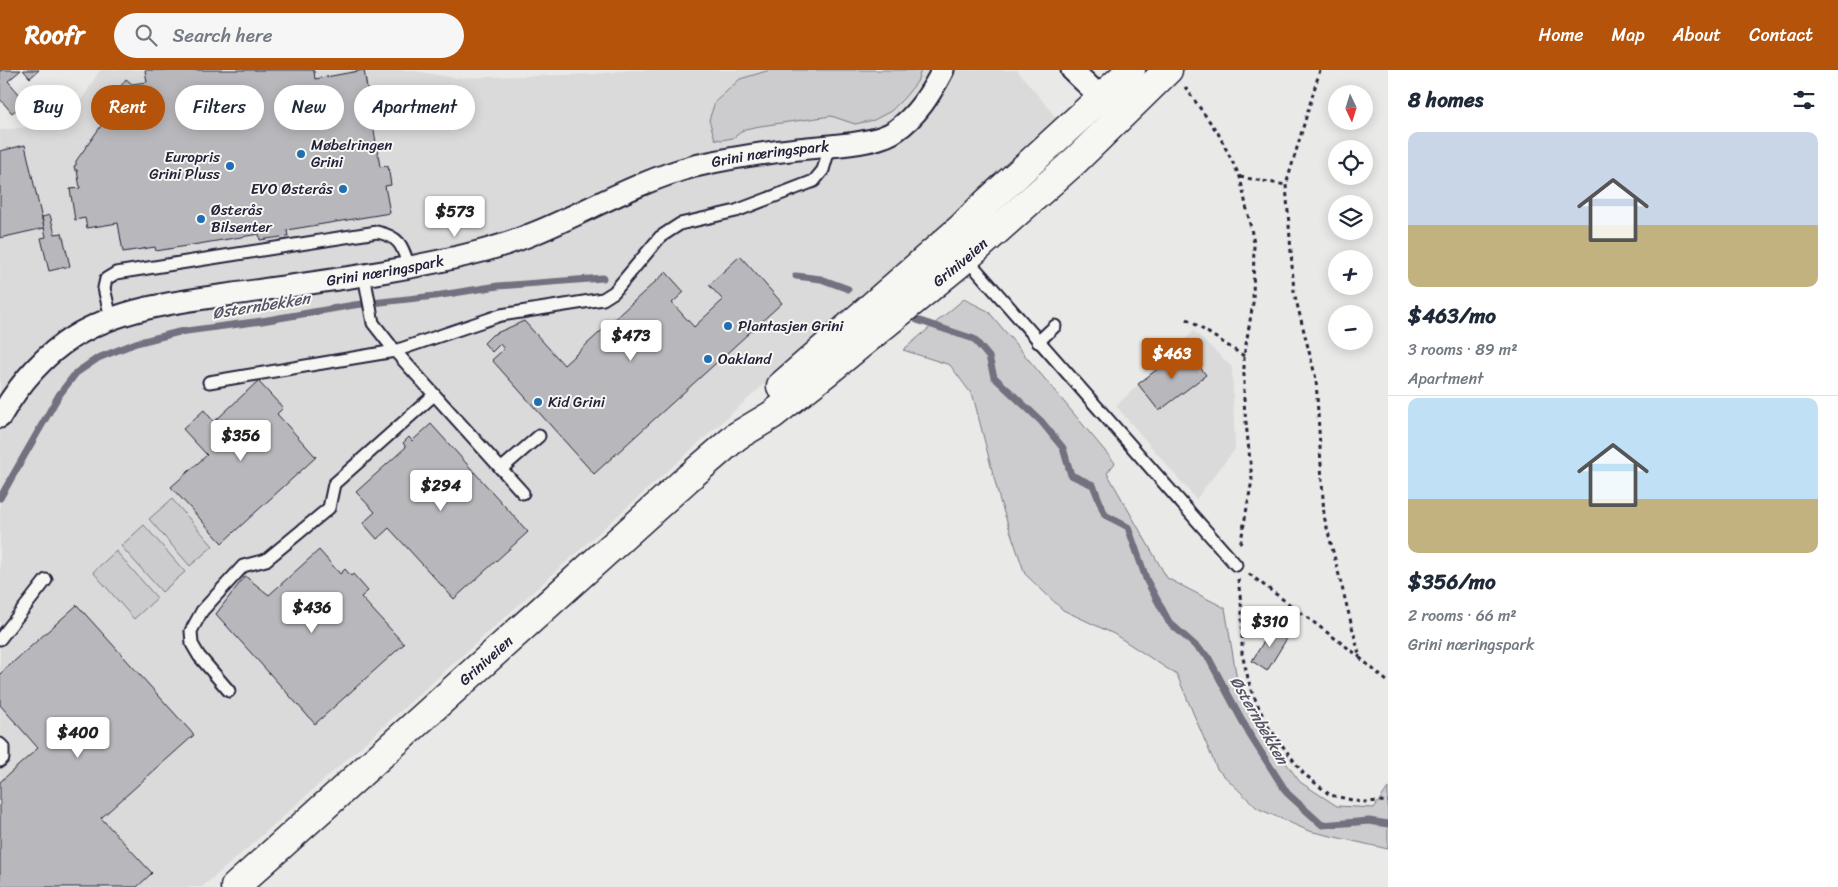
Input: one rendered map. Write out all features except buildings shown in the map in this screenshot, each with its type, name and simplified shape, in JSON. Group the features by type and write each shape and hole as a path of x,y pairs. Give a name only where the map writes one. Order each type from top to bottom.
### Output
{"main road":[{"name":"Griniveien","path":"956,249 961,228 1131,70"},
{"name":"Griniveien","path":"235,887 645,516 737,436 760,406 1121,117 1176,78"}],"street":[{"name":"Grini næringspark","path":"0,417 25,382 49,355 74,337 111,318 175,303 367,285 409,267 488,249 530,235 618,194 674,172 734,156 863,142 892,133 912,118 931,93 943,70"},
{"path":"1072,70 1121,117"}],"lane":[{"path":"209,382 395,351 501,314 603,299 614,292 660,237 680,224 736,211 814,181 823,170 830,146"},
{"path":"111,318 104,288 106,279 116,274 377,232 391,235 403,247 409,267"},
{"path":"956,249 1236,565"},
{"path":"367,285 373,323 395,351 523,493"},
{"path":"1038,342 1055,326"},
{"path":"229,691 199,656 192,644 191,631 202,611 242,566 266,560 328,508 334,484 434,395"},
{"path":"501,469 539,436"},
{"path":"0,639 46,580"},
{"path":"0,744 3,747 3,758 0,761"}],"path":[{"path":"1320,70 1286,185 1294,292 1316,379 1324,516 1360,658"},
{"path":"1176,78 1218,133 1240,177 1254,243 1253,303 1244,356 1244,404 1252,480 1236,565 1242,612 1242,654 1251,690 1267,725 1303,773 1330,795 1361,802 1388,801"},
{"path":"1240,177 1286,185"},
{"path":"1187,319 1244,356"},
{"path":"1236,565 1360,658 1388,682"}],"shaded area":[{"path":"100,70 410,70 455,78 595,74 631,70 1017,70 1058,120 257,840 202,887 0,887 0,130 15,128 15,130 81,130 81,101"},
{"path":"770,70 921,70 917,82 904,98 891,111 874,120 855,124 831,116 760,126 745,129 733,138 715,139 709,120 715,102 740,79"},
{"path":"964,299 988,311 1115,463 1107,473 1167,578 1225,608 1238,686 1261,729 1300,782 1337,806 1374,808 1388,788 1388,849 1309,831 1257,808 1217,769 1177,675 1114,634 1063,610 1025,574 1000,501 973,396 950,365 903,350"},
{"path":"1194,331 1232,367 1235,449 1196,499 1116,406"},
{"path":"172,499 213,546 190,566 149,519"},
{"path":"144,525 185,572 162,592 121,546"},
{"path":"116,551 157,598 134,619 93,572"}],"waterway":[{"name":"Østernbekken","path":"796,276 821,279 848,289"},
{"name":"Østernbekken","path":"0,498 59,395 76,373 98,358 136,343 179,332 262,321 354,305 435,296 498,286 603,278"},
{"name":"Østernbekken","path":"917,320 974,339 989,357 994,377 1041,421 1063,448 1071,475 1093,485 1105,515 1128,527 1147,581 1169,622 1208,657 1250,735 1287,793 1322,825 1369,821 1388,824"}],"place":[{"name":"Møbelringen Grini","path":"301,154"},
{"name":"Europris Grini Pluss","path":"230,166"},
{"name":"EVO Østerås","path":"343,189"},
{"name":"Østerås Bilsenter","path":"201,219"},
{"name":"Plantasjen Grini","path":"728,326"},
{"name":"Oakland","path":"708,359"},
{"name":"Kid Grini","path":"538,402"}]}
